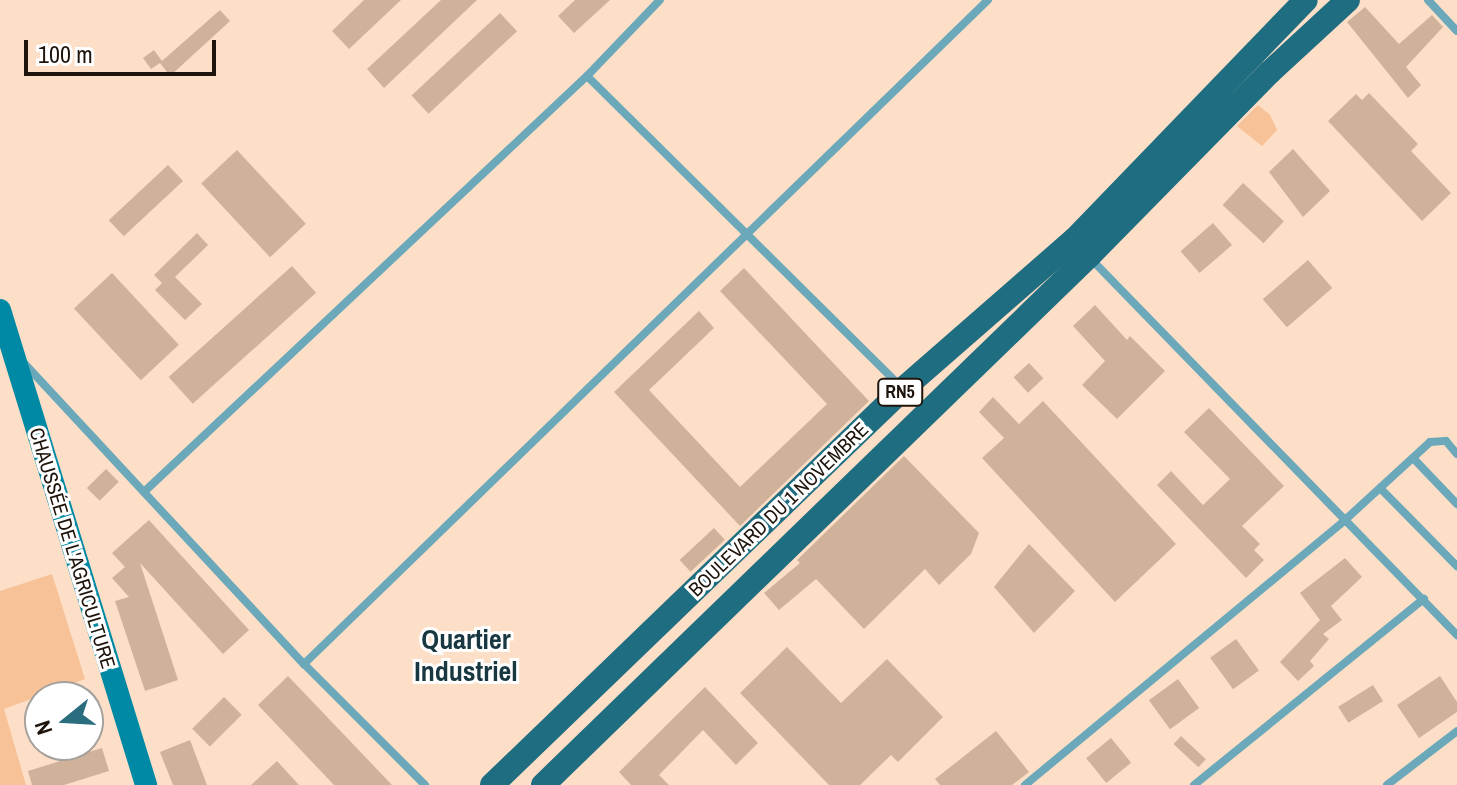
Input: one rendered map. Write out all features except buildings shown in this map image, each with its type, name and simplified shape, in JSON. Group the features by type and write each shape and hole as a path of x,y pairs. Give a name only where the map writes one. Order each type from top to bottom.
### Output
{"main road":[{"name":"BOULEVARD DU 1 NOVEMBRE","path":"543,785 926,412 1082,248 1250,55 1306,0"},
{"name":"BOULEVARD DU 1 NOVEMBRE","path":"492,785 903,389 1082,248 1348,0"},
{"path":"1250,55 1270,72"},
{"path":"684,600 707,624"}],"street":[{"name":"CHAUSSÉE DE L'AGRICULTURE","path":"0,310 7,342 146,785"}],"lane":[{"path":"145,491 587,76 660,0"},
{"path":"304,664 988,0"},
{"path":"1428,0 1457,31"},
{"path":"587,76 746,237 926,412"},
{"path":"1082,248 1457,635"},
{"path":"7,342 304,664 425,785"},
{"path":"1025,785 1345,520 1413,458 1439,439 1457,454"},
{"path":"1413,458 1457,504"},
{"path":"1380,488 1457,566"},
{"path":"1194,785 1424,599"},
{"path":"1387,785 1457,731"}],"shaded area":[{"path":"1258,105 1270,115 1277,130 1262,146 1237,126"},
{"path":"52,574 85,679 24,681 24,702 4,709 26,785 0,785 0,591"}],"district":[{"name":"Quartier Industriel","path":"466,655"}]}
